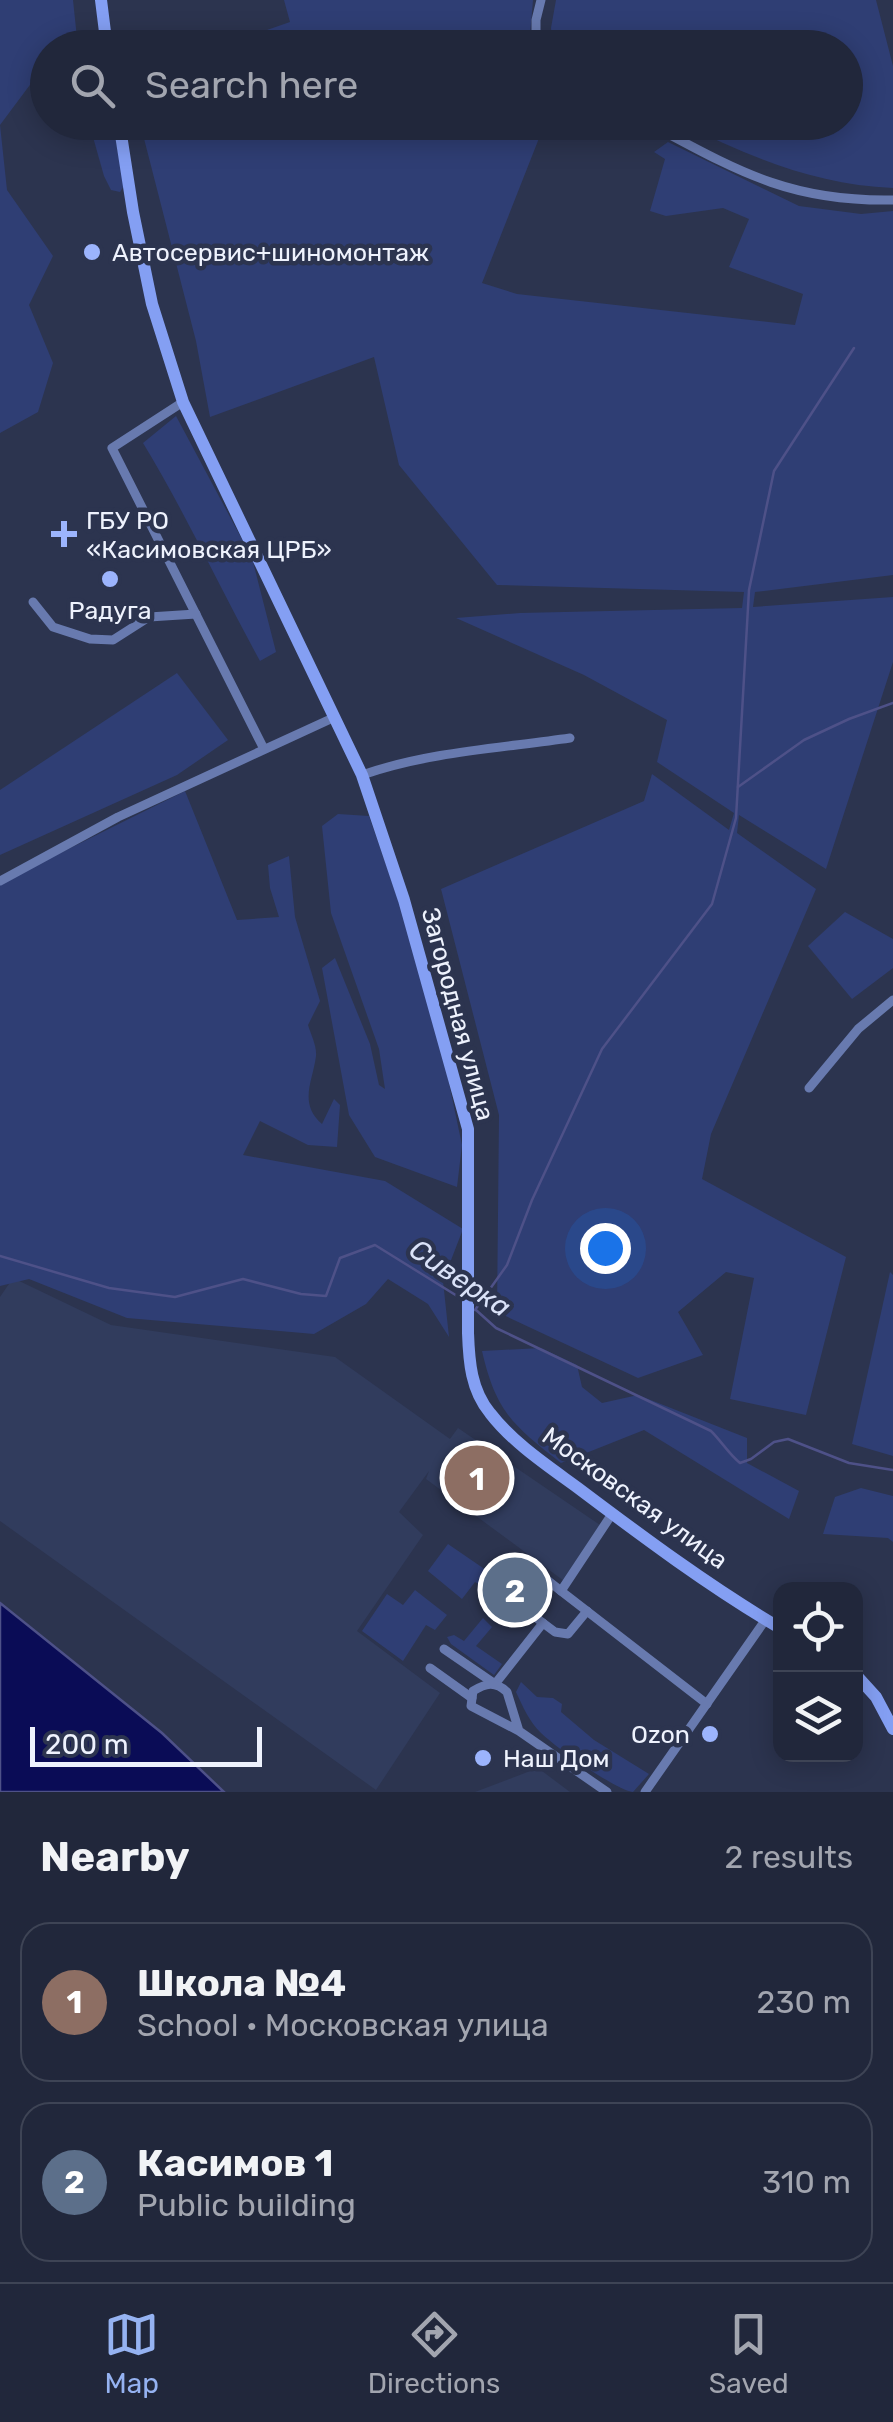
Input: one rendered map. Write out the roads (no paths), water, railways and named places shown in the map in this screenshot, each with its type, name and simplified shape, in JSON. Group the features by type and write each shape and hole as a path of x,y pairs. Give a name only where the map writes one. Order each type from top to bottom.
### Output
{"main road":[{"name":"Загородная улица","path":"122,140 152,304 183,402 362,775 404,900 468,1129 468,1334 469,1364 476,1391"},
{"name":"Московская улица","path":"476,1391 488,1412 508,1433 612,1514 773,1624"},
{"path":"863,1682 890,1711 893,1730"}],"street":[{"path":"536,30 541,0"},
{"path":"680,140 786,189 847,201 893,200"},
{"path":"183,402 112,448 264,749"},
{"path":"33,602 54,627 113,640 149,617 196,614"},
{"path":"0,880 118,817 335,717"},
{"path":"362,775 446,755 570,738"},
{"path":"808,1088 858,1029 893,1000"},
{"path":"561,1591 612,1514"},
{"path":"587,1611 568,1634 555,1632 499,1590 522,1560 708,1704"},
{"path":"647,1791 766,1619"},
{"path":"543,1623 495,1684 473,1691 471,1706 518,1731 607,1792"},
{"path":"444,1649 507,1692 518,1731"},
{"path":"430,1668 472,1698"}],"waterway":[{"path":"475,1310 507,1265 532,1200 602,1049 712,904 736,818 749,590 774,471 854,348"},
{"path":"738,787 804,740 893,703"},
{"name":"Сиверка","path":"0,1256 109,1288 175,1297 243,1279 301,1294 326,1296 340,1258 375,1245 462,1299"},
{"name":"Сиверка","path":"476,1310 496,1328 711,1431 740,1463 774,1442 788,1439 849,1463 893,1470"}],"place":[{"name":"Автосервис+шиномонтаж","path":"92,252"},
{"name":"ГБУ РО «Касимовская ЦРБ»","path":"64,534"},
{"name":"Радуга","path":"110,579"},
{"name":"Школа №4","path":"477,1478"},
{"name":"Касимов 1","path":"515,1590"},
{"name":"Ozon","path":"710,1734"},
{"name":"Наш Дом","path":"483,1758"}]}
